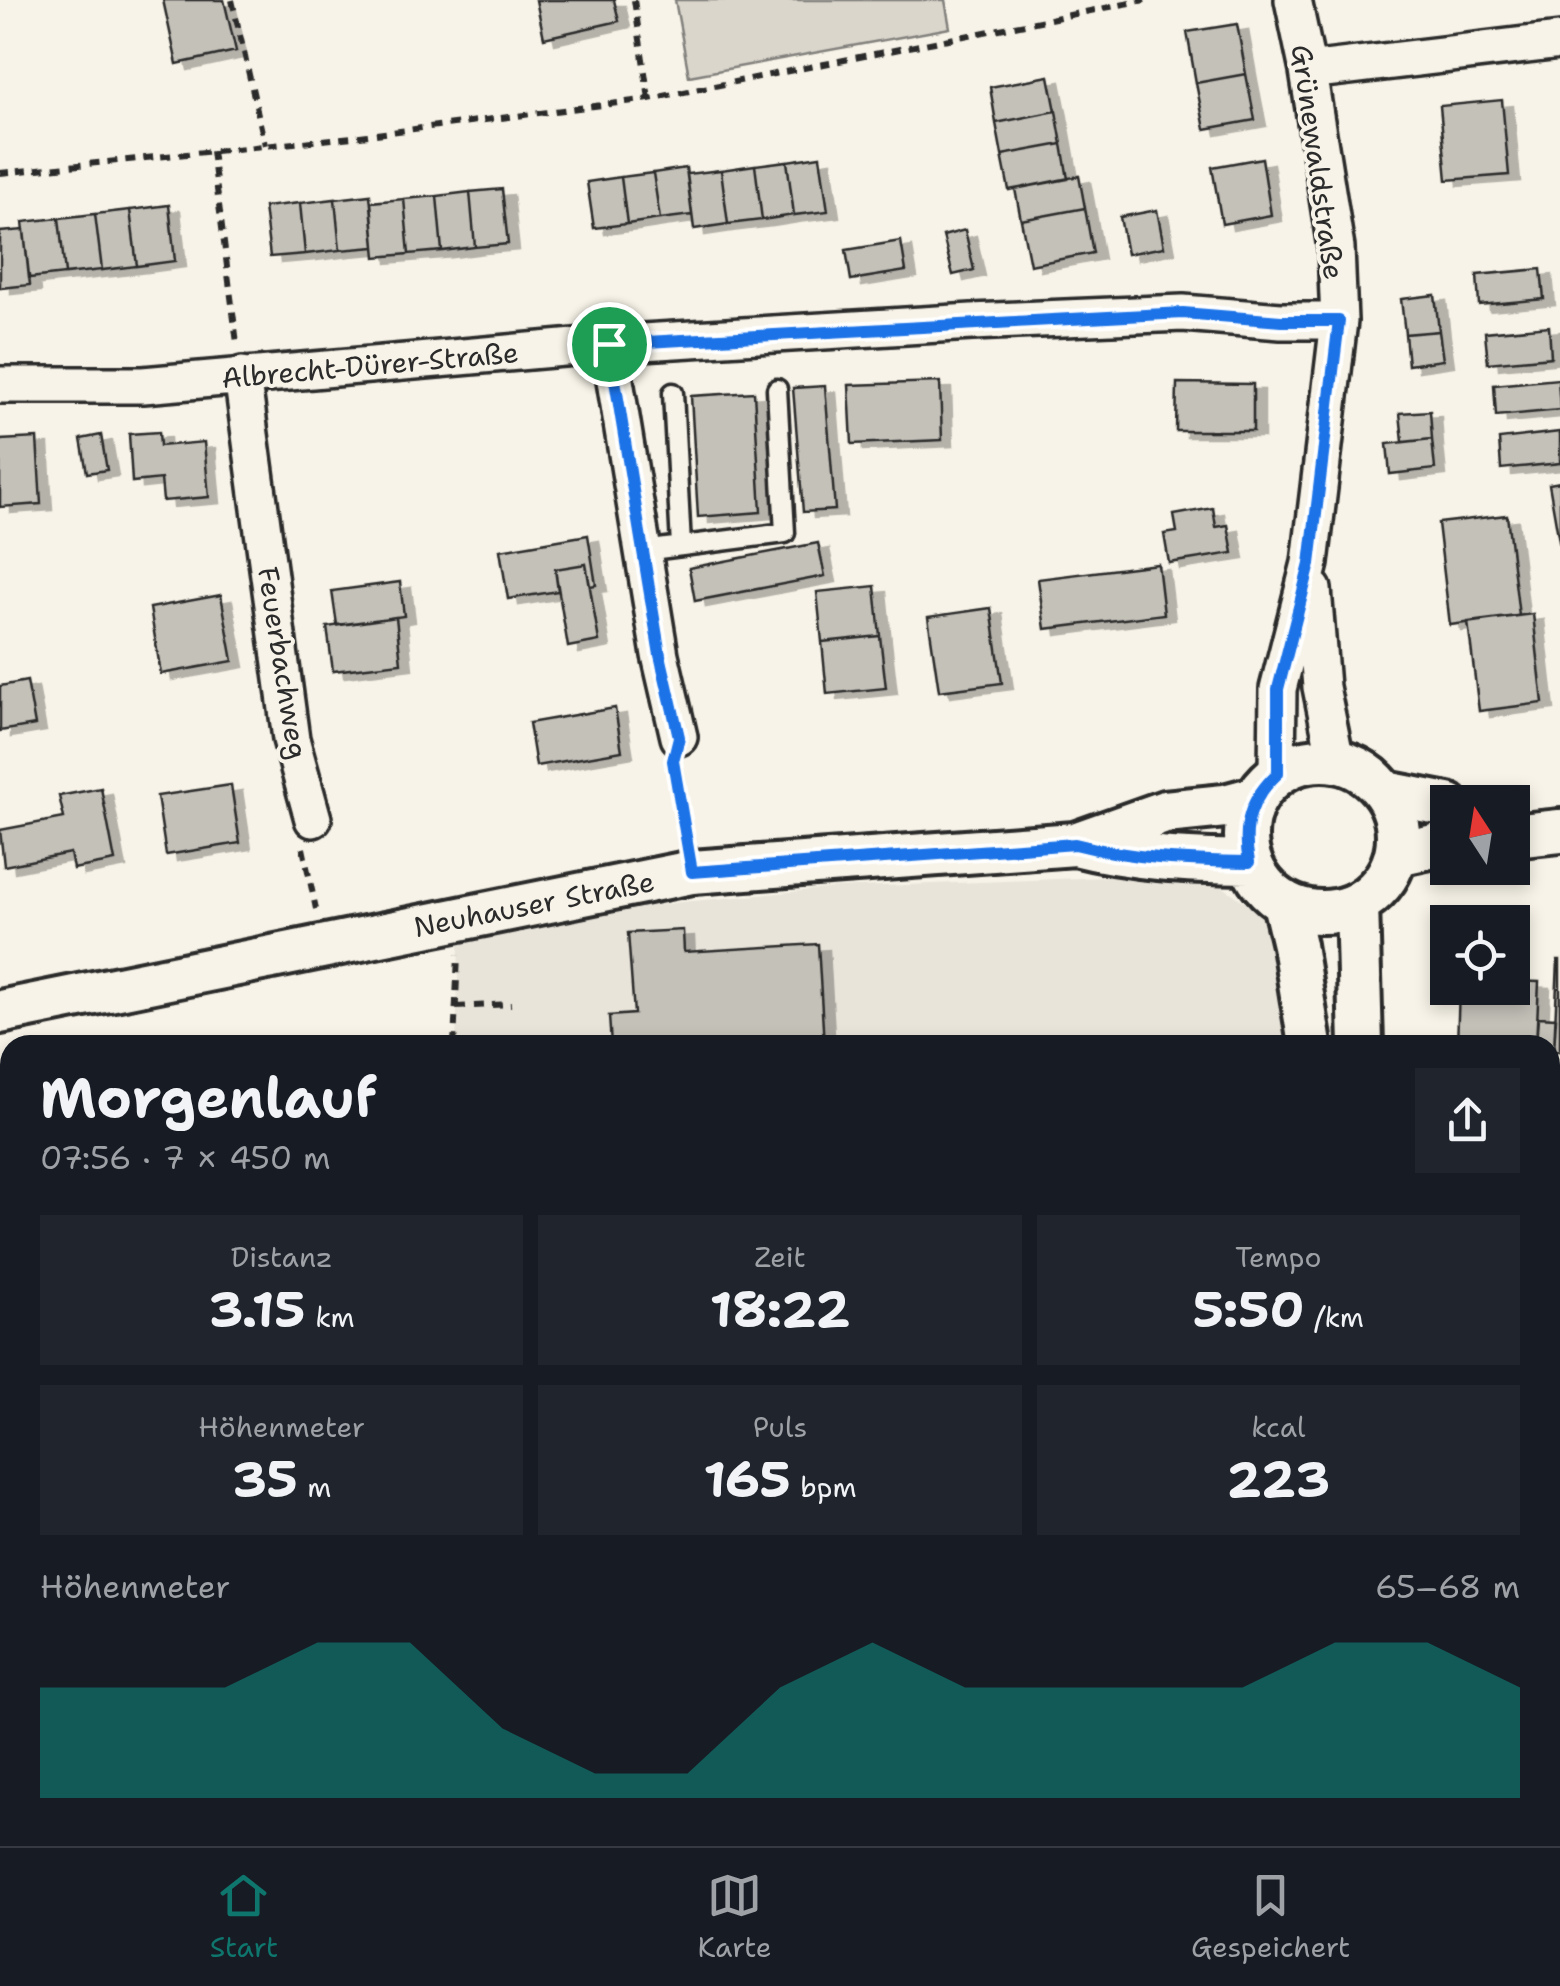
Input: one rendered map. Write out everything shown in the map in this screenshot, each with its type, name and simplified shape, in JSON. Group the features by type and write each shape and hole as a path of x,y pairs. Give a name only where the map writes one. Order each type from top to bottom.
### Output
{"street":[{"name":"Grünewaldstraße","path":"1266,786 1278,689 1310,564 1339,321 1336,248 1293,0"},
{"path":"1308,72 1560,42"},
{"name":"Albrecht-Dürer-Straße","path":"0,385 143,385 609,344 1183,313 1339,321"},
{"path":"609,344 660,655 679,737"},
{"name":"Feuerbachweg","path":"242,375 292,740 313,818"},
{"name":"Grünewaldstraße","path":"1310,564 1322,687 1336,761"},
{"path":"1306,761 1336,761 1356,767 1386,792 1398,822 1397,854 1382,884 1357,904 1333,912 1308,912 1284,903 1263,885 1249,862 1247,818 1266,786 1306,761"},
{"name":"Neuhauser Straße","path":"0,1012 692,872 1075,844 1164,812 1225,806 1266,786"},
{"path":"1386,792 1430,801"},
{"path":"1530,810 1560,812"},
{"path":"1530,834 1560,832"},
{"name":"Neuhauser Straße","path":"1075,844 1119,855 1249,862"},
{"path":"1397,854 1430,847"},
{"path":"1284,903 1308,1035"},
{"path":"1357,904 1361,1035"}],"lane":[{"path":"643,550 785,533 777,389"},
{"path":"674,394 681,546"}],"path":[{"path":"232,0 265,146"},
{"path":"634,0 649,98"},
{"path":"0,173 265,146 649,98 1145,0"},
{"path":"212,151 242,375"},
{"path":"679,737 673,761 692,872"},
{"path":"313,818 303,847 323,946"},
{"path":"455,1035 460,918"},
{"path":"456,1007 511,1004"}],"shaded area":[{"path":"675,0 945,0 950,28 689,76"},
{"path":"1203,873 1272,921 1292,1035 456,1035 459,943 586,915 834,888"}],"building":[{"path":"163,0 224,0 236,51 177,64"},
{"path":"536,0 614,0 619,21 544,38"},
{"path":"1237,24 1246,74 1196,83 1187,32"},
{"path":"1246,74 1255,120 1205,129 1196,83"},
{"path":"1049,76 1056,111 996,123 990,87"},
{"path":"1502,100 1509,175 1447,180 1440,106"},
{"path":"1056,111 1062,144 1002,155 996,123"},
{"path":"1062,144 1068,179 1009,190 1002,155"},
{"path":"820,156 828,211 794,215 787,161"},
{"path":"1262,158 1271,215 1222,224 1212,167"},
{"path":"787,161 794,215 762,220 755,165"},
{"path":"755,165 762,220 728,224 721,170"},
{"path":"686,168 692,215 660,219 653,173"},
{"path":"721,170 728,224 694,229 687,174"},
{"path":"653,173 660,219 627,224 621,177"},
{"path":"1079,176 1085,208 1021,220 1015,189"},
{"path":"621,177 627,224 594,228 587,182"},
{"path":"502,189 508,244 475,247 470,192"},
{"path":"470,192 475,247 442,251 437,196"},
{"path":"370,195 375,247 340,250 335,199"},
{"path":"437,196 442,251 409,254 404,199"},
{"path":"335,199 340,250 305,254 300,203"},
{"path":"404,199 409,254 376,257 371,202"},
{"path":"300,203 305,254 270,257 264,207"},
{"path":"169,205 175,261 137,266 130,210"},
{"path":"1085,208 1093,253 1030,265 1021,220"},
{"path":"130,210 137,266 102,270 95,214"},
{"path":"1157,210 1164,247 1127,254 1120,217"},
{"path":"95,214 102,270 65,274 59,218"},
{"path":"59,218 65,274 29,278 23,222"},
{"path":"24,230 30,285 0,288 0,232"},
{"path":"965,230 974,270 953,275 943,236"},
{"path":"901,241 906,271 851,280 846,250"},
{"path":"1541,269 1544,299 1479,305 1477,275"},
{"path":"1435,295 1439,331 1405,334 1401,299"},
{"path":"1549,326 1551,357 1488,363 1485,332"},
{"path":"1439,331 1443,360 1408,365 1405,334"},
{"path":"1558,379 1560,410 1496,416 1494,385"},
{"path":"940,382 942,440 852,444 849,385"},
{"path":"1177,383 1253,384 1253,431 1176,431"},
{"path":"825,386 835,510 803,512 793,388"},
{"path":"754,392 761,512 698,517 691,396"},
{"path":"1430,411 1432,439 1403,442 1400,413"},
{"path":"159,432 160,446 204,442 209,497 163,501 161,479 132,482 129,434"},
{"path":"1560,432 1560,463 1501,469 1499,439"},
{"path":"101,435 107,470 87,473 81,439"},
{"path":"37,438 41,504 0,507 0,440"},
{"path":"1432,439 1435,469 1390,474 1387,444"},
{"path":"1560,482 1560,547 1549,484"},
{"path":"1213,508 1216,527 1228,525 1233,553 1169,563 1164,534 1177,532 1174,515"},
{"path":"1507,515 1519,616 1450,625 1438,523"},
{"path":"588,535 596,585 590,586 586,564 555,569 558,591 508,599 500,550"},
{"path":"818,543 825,576 695,601 689,568"},
{"path":"586,564 599,641 568,647 555,569"},
{"path":"1158,564 1164,614 1045,629 1038,579"},
{"path":"400,582 404,616 337,625 332,591"},
{"path":"875,586 880,636 822,642 817,592"},
{"path":"221,595 233,661 161,674 150,608"},
{"path":"991,608 1002,683 939,691 928,617"},
{"path":"1533,614 1543,703 1479,711 1468,622"},
{"path":"396,617 401,663 333,671 327,627"},
{"path":"880,636 886,688 827,694 822,642"},
{"path":"27,681 35,725 0,731 0,686"},
{"path":"615,708 622,751 536,766 529,723"},
{"path":"231,785 240,843 166,855 157,796"},
{"path":"101,788 115,861 73,869 70,853 4,866 0,830 64,818 59,796"},
{"path":"683,930 684,952 818,944 823,1035 610,1035 609,1016 634,1014 628,933"},
{"path":"1558,960 1560,960 1560,1035 1555,1035"},
{"path":"1530,982 1539,982 1536,1035 1457,1035 1458,1005 1530,1005"},
{"path":"1538,1017 1556,1018 1555,1035 1537,1035"}],"route":[{"path":"1183,313 1339,321 1310,564 1278,689 1278,773 1255,798 1247,818 1249,862 1119,855 1075,844 692,872 673,761 679,737 660,655 609,344 1183,313"}]}
